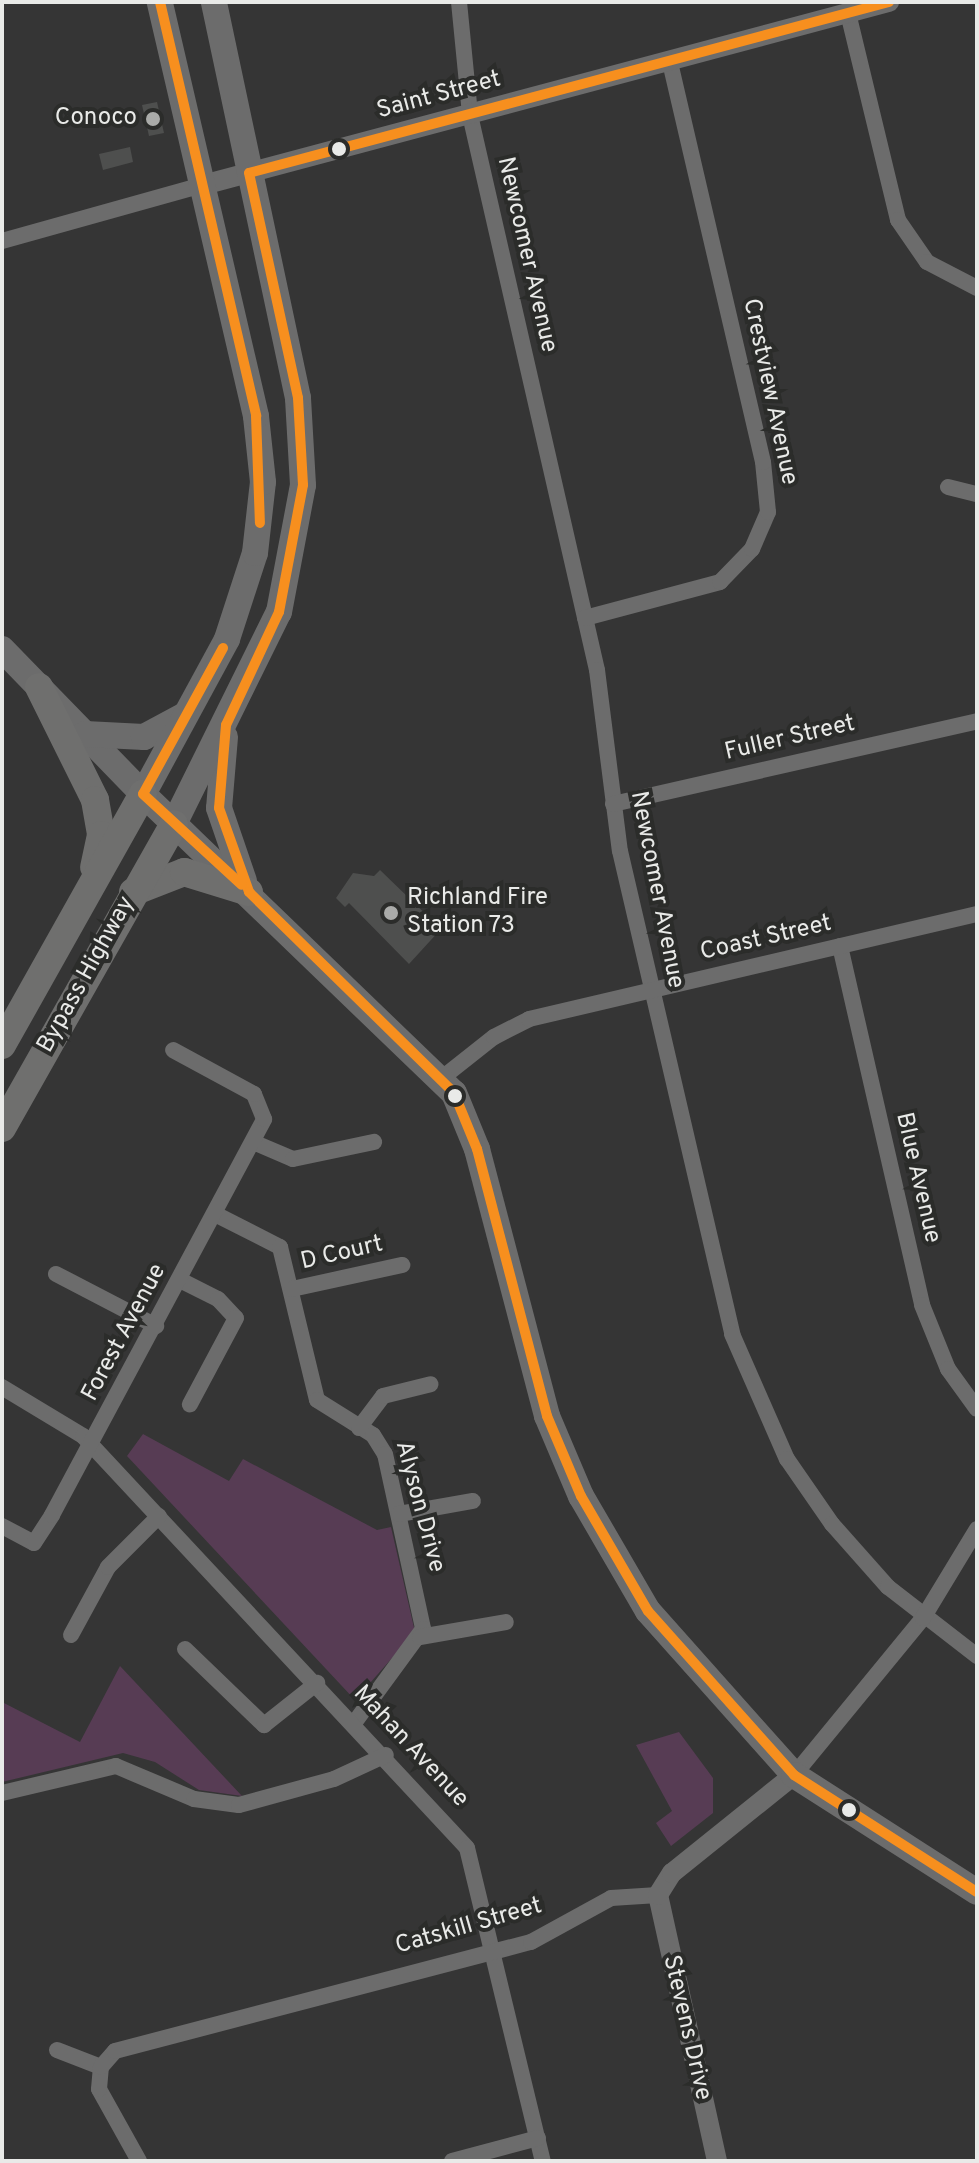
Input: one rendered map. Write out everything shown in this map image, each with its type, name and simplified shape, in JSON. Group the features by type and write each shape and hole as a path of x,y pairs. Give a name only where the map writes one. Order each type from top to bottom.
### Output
{"highway":[{"path":"39,687 95,800 101,835 89,892"},
{"name":"Bypass Highway","path":"2,1045 143,794"},
{"name":"Bypass Highway","path":"2,1128 174,824"},
{"path":"133,892 184,872 249,892"}],"main road":[{"path":"143,794 188,713 240,605 260,528 263,482 256,416 160,2"},
{"path":"174,824 226,725 279,612 303,485 298,398 214,2"},
{"path":"2,649 143,794 442,1078 477,1149 536,1383 581,1496 648,1611 794,1775 977,1892"},
{"path":"85,734 144,737 188,713"},
{"path":"226,725 219,808 249,892"}],"street":[{"name":"Newcomer Avenue","path":"459,2 470,115 585,618 613,804 651,990 720,1293 749,1380 787,1459 832,1524 923,1618 977,1656"},
{"name":"Saint Street","path":"2,241 889,2"},
{"path":"848,13 898,220 927,262 977,288"},
{"name":"Crestview Avenue","path":"585,618 720,582 752,549 768,512 763,462 670,61"},
{"path":"948,487 977,494"},
{"name":"Fuller Street","path":"613,804 977,721"},
{"name":"Coast Street","path":"442,1078 511,1026 977,914"},
{"name":"Blue Avenue","path":"840,946 922,1305 948,1369 977,1409"},
{"name":"Forest Avenue","path":"2,1526 34,1543 93,1446 264,1116 258,1098 173,1050"},
{"path":"253,1142 293,1159 374,1142"},
{"name":"Alyson Drive","path":"215,1214 280,1247 317,1400 380,1442 421,1612 420,1637"},
{"name":"D Court","path":"292,1289 402,1265"},
{"path":"56,1274 156,1326"},
{"path":"180,1280 218,1299 236,1318 190,1404"},
{"path":"359,1428 383,1396 431,1384"},
{"name":"Mahan Avenue","path":"2,1387 66,1422 93,1446 386,1755 467,1848 495,1951 543,2161"},
{"path":"399,1514 473,1501"},
{"path":"71,1635 108,1567 159,1516"},
{"path":"658,1895 672,1873 794,1775 923,1618 977,1529"},
{"path":"355,1722 420,1637 506,1622"},
{"path":"185,1649 264,1725 317,1683"},
{"path":"2,1793 116,1766 194,1799 229,1806 334,1779 386,1755"},
{"name":"Catskill Street","path":"101,2067 122,2047 542,1938 611,1898 658,1895"},
{"name":"Stevens Drive","path":"658,1895 717,2161"},
{"path":"57,2050 101,2067 102,2099 139,2161"},
{"path":"452,2161 538,2138"}],"shaded area":[{"path":"143,1434 229,1481 243,1459 377,1530 391,1527 415,1632 355,1700 127,1456"},
{"path":"120,1666 242,1796 199,1790 155,1762 123,1753 2,1782 2,1702 80,1742"},
{"path":"679,1732 713,1778 713,1813 671,1846 656,1823 672,1811 636,1745"}],"building":[{"name":"Conoco","path":"157,102 164,133 149,136 142,105"},
{"name":"Conoco","path":"130,147 133,162 103,170 99,154"},
{"name":"Richland Fire Station 73","path":"380,870 441,929 409,964 349,903 345,907 336,898 353,873 374,876"}],"transit line":[{"path":"160,2 256,416 260,523"},
{"path":"889,2 249,173 298,398 303,485 279,612 226,725 219,808 249,892 454,1093 477,1149 547,1416 581,1496 648,1611 794,1775 977,1892"},
{"path":"223,648 143,794 242,885"}],"place":[{"name":"Conoco","path":"153,119"},
{"name":"Richland Fire Station 73","path":"391,913"}]}
